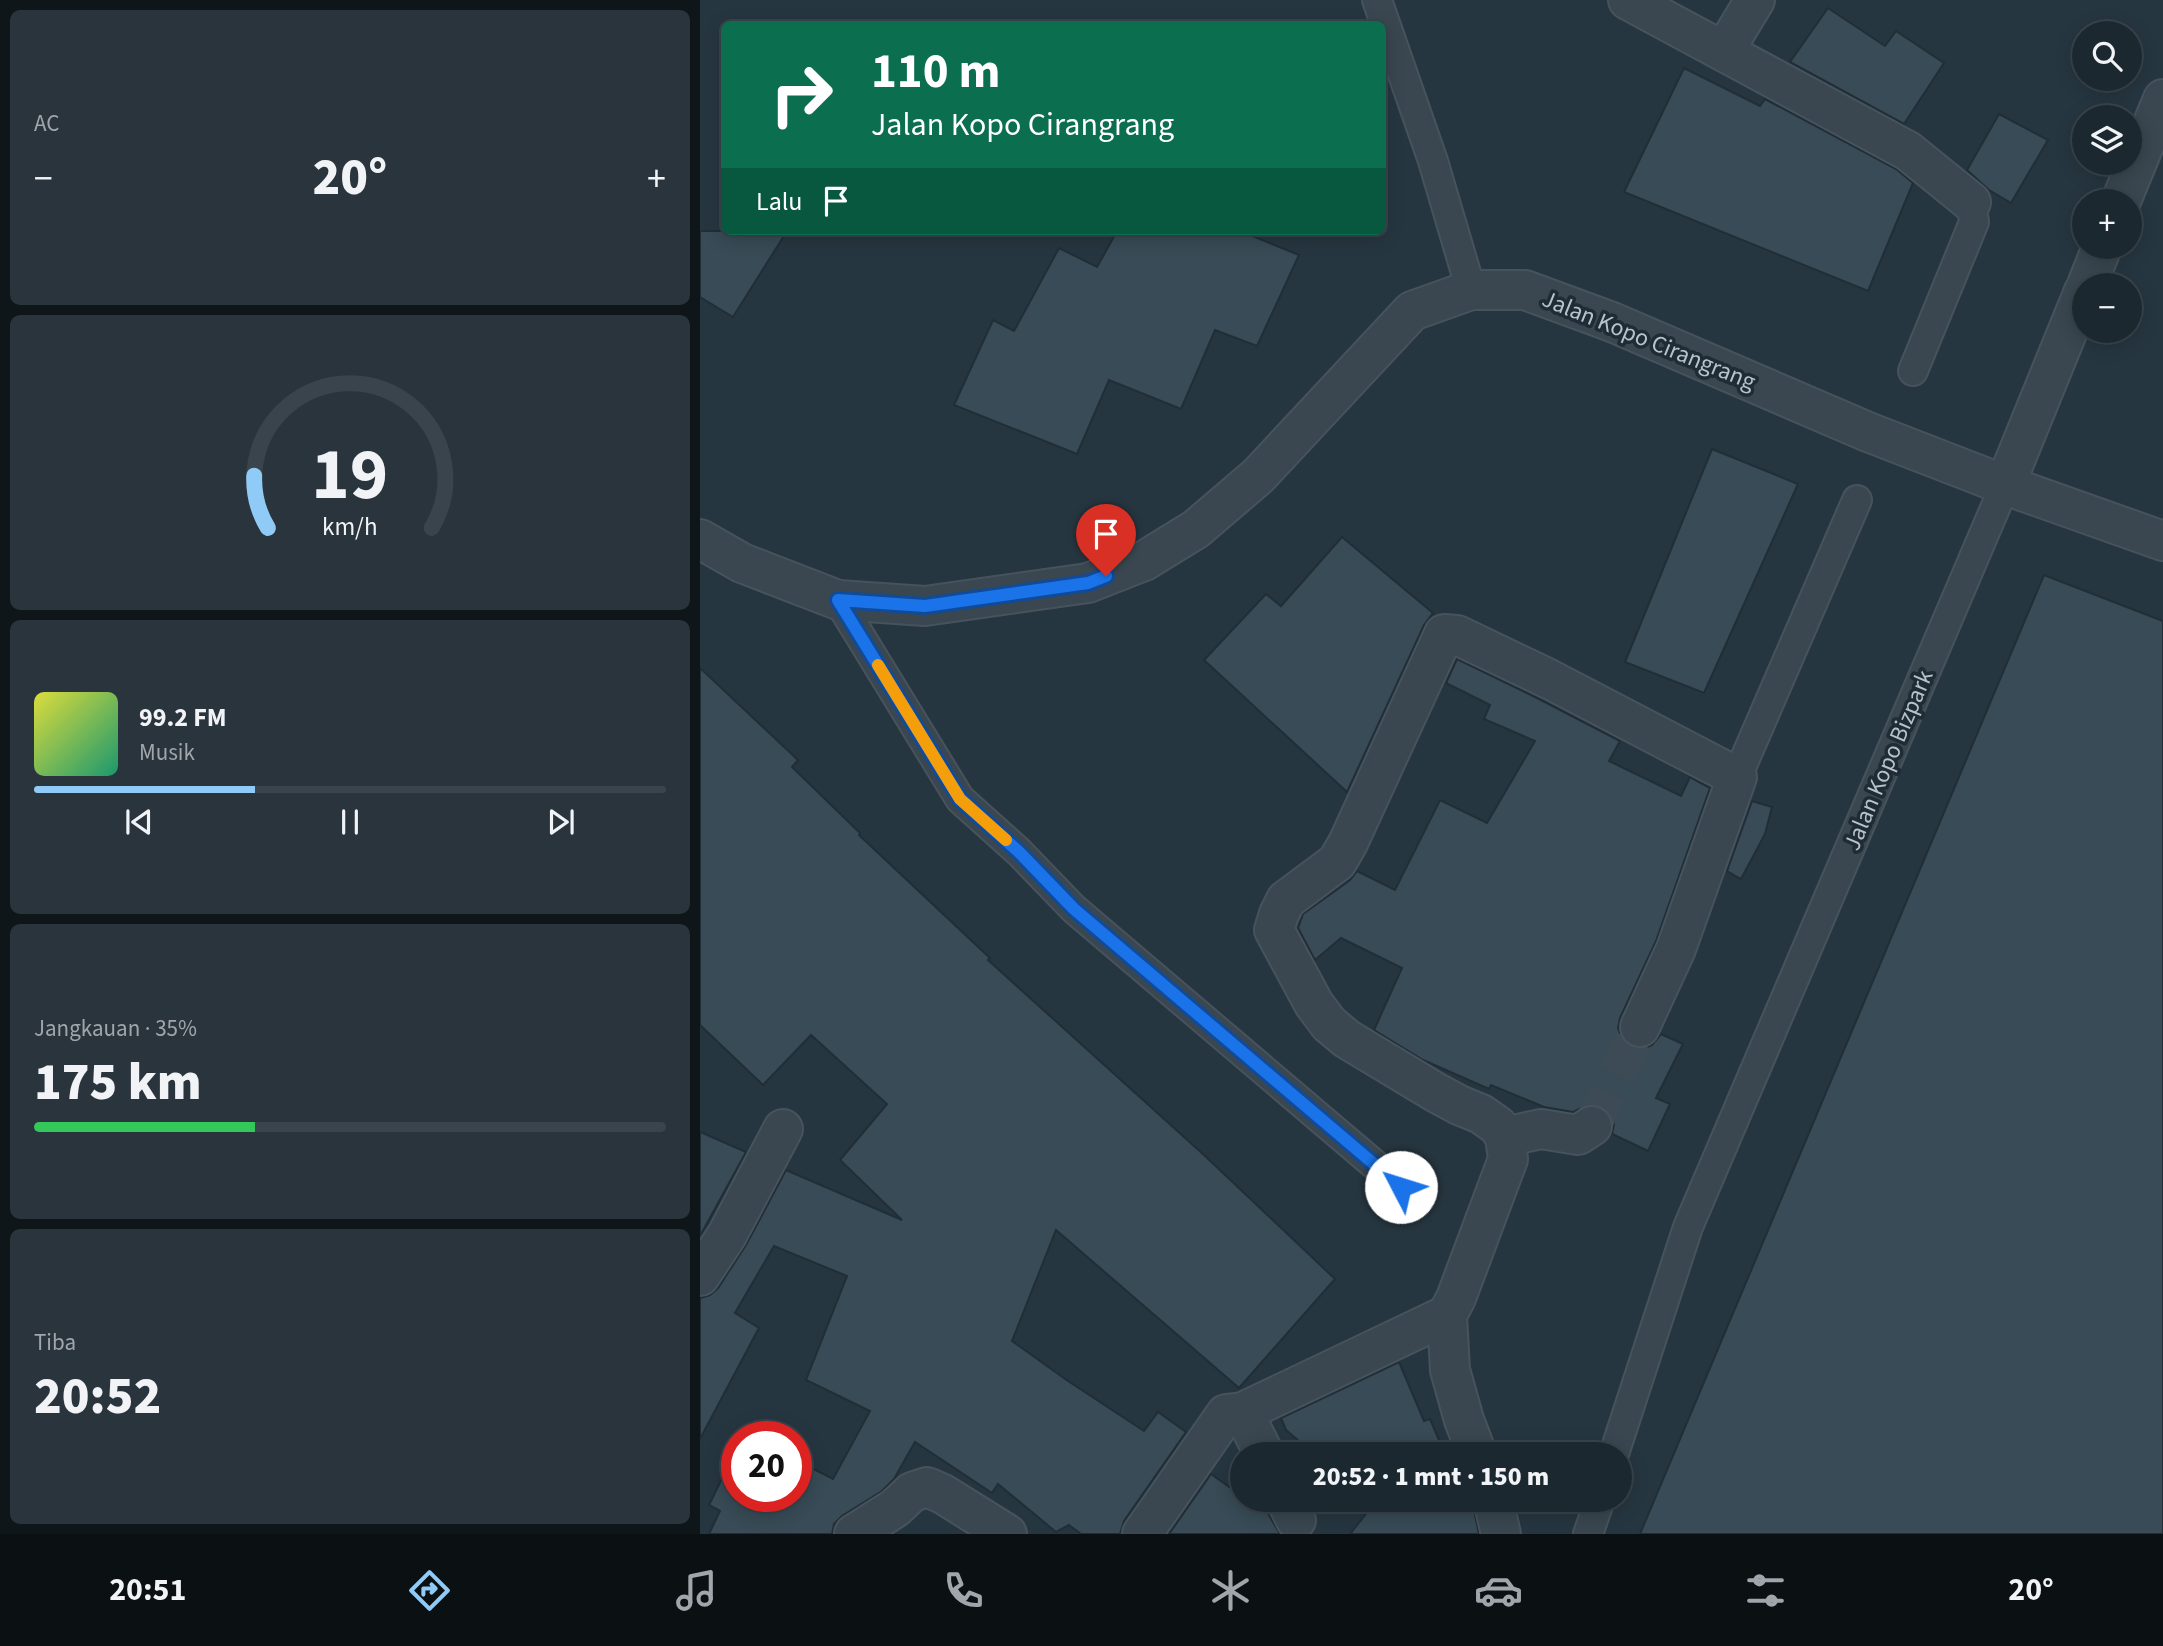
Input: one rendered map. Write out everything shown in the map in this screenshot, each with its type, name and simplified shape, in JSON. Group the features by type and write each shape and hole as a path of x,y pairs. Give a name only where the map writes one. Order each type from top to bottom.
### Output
{"street":[{"path":"1628,0 1908,151 1971,202"},
{"path":"1724,51 1755,0"},
{"path":"2126,189 2163,99"},
{"name":"Jalan Kopo Cirangrang","path":"700,539 741,563 838,600 925,606 1088,583 1143,561 1196,529 1258,476 1412,311 1471,290 1525,290 1612,322 1868,432 2163,541"},
{"name":"Jalan Kopo Bizpark","path":"2006,485 2072,321"},
{"path":"1472,1442 1450,1370 1447,1315 1456,1298 1507,1148 1498,1126 1482,1114 1419,1083 1347,1039 1329,1024 1314,1004 1274,930 1286,900 1337,862 1348,843 1444,634 1457,635 1549,679 1737,777 1676,949 1640,1027"},
{"path":"1507,1148 1541,1129 1578,1135 1592,1126"},
{"path":"700,1276 727,1236 783,1129"},
{"path":"1142,1534 1234,1413 1447,1315"},
{"path":"1234,1413 1255,1442"},
{"path":"854,1534 895,1508 912,1492 927,1487 1007,1534"},
{"path":"1496,1512 1502,1534"}],"lane":[{"path":"1377,0 1384,21"},
{"path":"1386,26 1433,161 1471,290"},
{"path":"1913,371 1975,222 1971,202"},
{"name":"Jalan Kopo Bizpark","path":"1618,1442 1688,1227 2006,485"},
{"path":"1737,777 1857,500"},
{"path":"838,600 960,799 1019,852 1074,909 1401,1187"},
{"path":"1588,1534 1596,1512"}],"building":[{"path":"1828,8 1885,46 1896,31 1944,63 1904,124 1790,62"},
{"path":"1684,68 1760,106 1765,99 1896,169 1913,183 1868,291 1624,192"},
{"path":"1999,114 2048,140 2011,203 1989,190 1967,170"},
{"path":"700,231 721,231 721,235 784,235 733,317 700,297"},
{"path":"1115,235 1250,235 1299,255 1257,346 1215,330 1181,409 1109,380 1077,454 954,405 993,320 1014,331 1059,248 1097,267"},
{"path":"1712,449 1798,484 1704,693 1625,662"},
{"path":"1342,537 1433,613 1424,625 1347,792 1204,660 1266,594 1281,606"},
{"path":"2044,575 2163,621 2163,1534 1640,1534"},
{"path":"1457,659 1620,741 1609,761 1681,796 1690,777 1710,788 1656,941 1620,1018 1618,1028 1622,1039 1631,1047 1643,1049 1652,1045 1661,1034 1683,1044 1656,1098 1670,1104 1648,1151 1612,1134 1614,1124 1611,1115 1601,1106 1590,1104 1573,1112 1544,1107 1491,1085 1489,1089 1423,1060 1374,1030 1402,968 1341,938 1315,960 1298,928 1303,914 1350,880 1357,871 1395,890 1440,800 1487,823 1535,741 1484,719 1490,705 1446,683"},
{"path":"700,668 798,760 792,767 860,833 859,835 990,958 988,960 1204,1155 1335,1279 1239,1388 1056,1230 1012,1341 1144,1431 1158,1412 1186,1432 1124,1521 1120,1534 1081,1534 1069,1525 1056,1532 998,1484 992,1493 915,1442 894,1479 882,1491 842,1516 834,1524 832,1534 709,1534 720,1511 709,1505 721,1480 721,1512 812,1512 812,1468 833,1479 870,1411 806,1380 847,1276 774,1246 735,1313 759,1328 700,1439 700,1298 710,1295 718,1288 746,1245 786,1170 902,1220 840,1160 887,1104 811,1035 763,1085 700,1025"},
{"path":"1752,801 1772,807 1765,834 1741,879 1727,871"},
{"path":"700,1132 746,1152 700,1236"},
{"path":"1399,1362 1424,1421 1430,1419 1440,1442 1300,1442 1286,1430 1281,1418"},
{"path":"1211,1474 1230,1487 1230,1512 1267,1512 1280,1534 1169,1534"},
{"path":"1367,1512 1474,1512 1479,1534 1350,1534"}],"tunnel":[{"path":"1592,1126 1640,1027"}],"slow traffic":[{"path":"878,665 960,799 1006,840"}],"route":[{"path":"1106,576 1088,583 925,606 838,600 960,799 1019,852 1074,909 1401,1187"}]}
